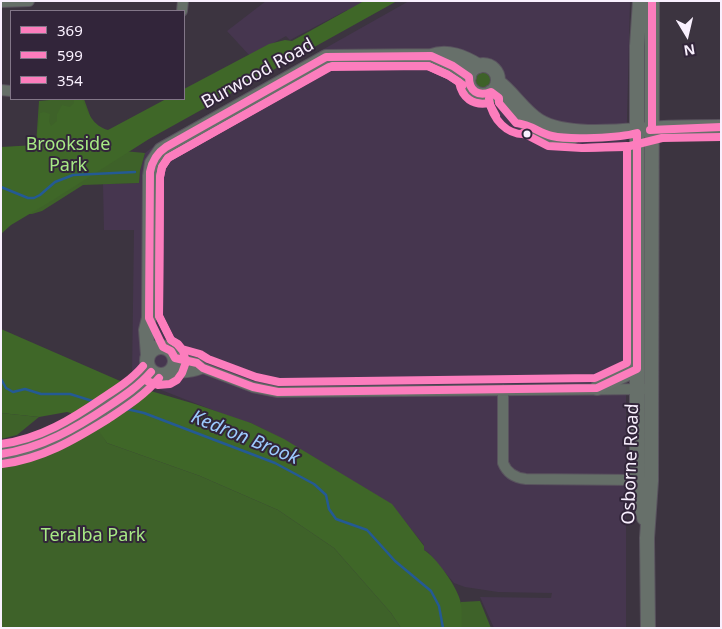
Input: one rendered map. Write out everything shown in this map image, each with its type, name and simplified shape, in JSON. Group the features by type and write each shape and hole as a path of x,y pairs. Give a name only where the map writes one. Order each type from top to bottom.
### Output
{"street":[{"path":"1,2 29,1"},
{"name":"Osborne Road","path":"640,1 637,31 637,480 647,538"},
{"name":"Osborne Road","path":"648,628 647,538 652,481 652,1"},
{"name":"Burwood Road","path":"148,355 146,330 149,318 150,176 152,163 161,150 326,57 431,56 440,53 451,54 472,61 479,66"},
{"name":"Burwood Road","path":"431,56 453,66 468,77"},
{"path":"495,87 497,75 492,68 479,66 470,72 468,77 469,86 474,92 483,95 495,87 508,89 531,114 545,123 574,130 637,132 652,129 721,127"},
{"path":"149,318 163,347"},
{"path":"174,365 171,350 163,347 155,348 148,355 147,364 151,372 155,374 164,376 174,365 196,364 253,387 278,392 652,389"},
{"path":"597,388 637,369"},
{"path":"1,454 34,448 58,438 137,388 151,372"},
{"path":"503,390 504,463 506,470 513,476 526,479 637,480"}],"shaded area":[{"path":"266,1 377,1 355,13 347,10 290,40 286,36 250,56 227,31"},
{"path":"409,1 630,1 626,158 626,628 494,628 480,597 551,598 552,593 498,592 465,587 454,583 428,552 424,550 424,545 391,504 251,423 241,421 132,377 134,230 104,230 103,184 139,183 145,153 159,142"}],"green space":[{"path":"364,1 397,1 149,139 11,225 1,234 1,147 36,145 40,113 50,114 49,121 51,126 57,121 57,114 62,105 70,107 74,100 82,100 95,122 108,130 164,100 185,100 185,88 269,44 285,40 292,41"},
{"path":"483,71 489,74 492,80 489,86 483,89 477,86 474,80 477,74"},
{"name":"Brookside Park","path":"84,100 102,149 145,153 139,183 83,185 42,211 32,214 15,214 1,148 36,145 39,101"},
{"path":"1,329 127,384 251,423 284,439 392,504 424,546 424,550 440,565 455,588 461,603 462,628 401,628 391,613 334,548 278,510 200,476 107,443 94,424 78,415 67,412 39,417 1,413"},
{"path":"1,413 39,417 17,435 1,439"},
{"name":"Teralba Park","path":"98,428 107,443 200,476 278,510 334,548 391,613 401,628 1,628 1,466 39,457 75,441"},
{"path":"480,601 491,628 461,628 461,602"}],"waterway":[{"path":"1,187 28,198 34,198 55,182 73,175 135,172"},
{"name":"Kedron Brook","path":"1,379 6,388 13,392 25,389 41,394 70,394 102,404"},
{"name":"Kedron Brook","path":"118,407 144,413 275,463 314,484 326,495 329,509 336,519 367,530 395,561 431,591 439,606 443,628"}],"transit line":[{"name":"369","path":"652,1 652,129"},
{"name":"369","path":"431,56 453,66 469,77 469,82 475,92 482,94 491,92 499,98 499,103 516,123 527,125 547,135 582,138 637,133 637,369 597,388 278,392 253,387 203,368 197,363 175,358 171,351 163,347 149,318 150,172 160,152 326,57 431,56"},
{"name":"354","path":"496,116 489,103 483,104 469,100 460,88 459,82 428,66 332,66 168,158 162,167 160,177 159,316 171,340 182,349 200,354 208,359 256,377 279,382 595,378 627,363 627,146 583,148"},
{"name":"599","path":"147,381 158,385 170,384 177,380 186,362 183,351 171,340 159,316 160,177 162,167 168,158 329,67 428,66 448,75 463,85"},
{"name":"599","path":"489,99 493,113 502,125 513,132 527,134"},
{"name":"369","path":"650,130 721,127"},
{"name":"599","path":"523,133 548,146 582,148 626,147 662,138 721,137"},
{"name":"354","path":"1,444 29,438 68,420 120,387 143,366"},
{"name":"369","path":"1,454 31,447 71,429 126,395 151,372"},
{"name":"599","path":"2,464 31,458 70,441 128,405 148,390 159,378"}]}
